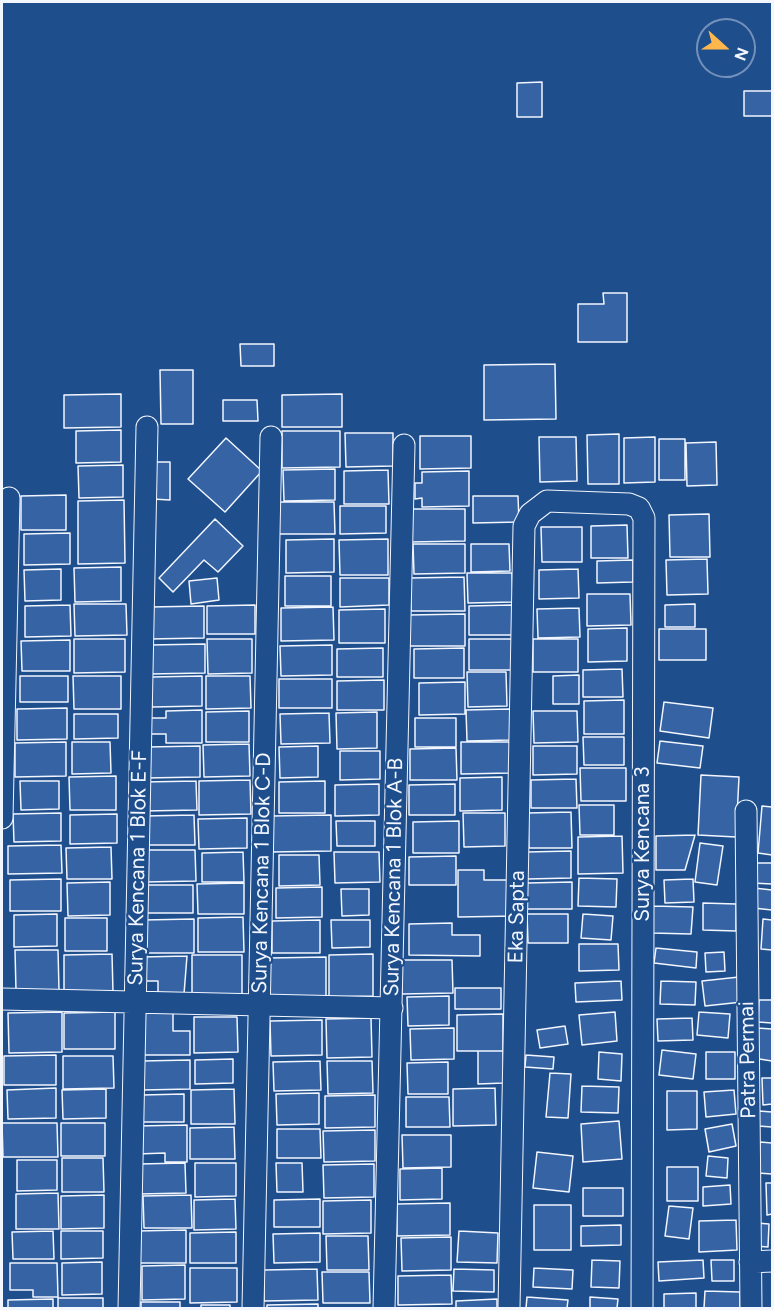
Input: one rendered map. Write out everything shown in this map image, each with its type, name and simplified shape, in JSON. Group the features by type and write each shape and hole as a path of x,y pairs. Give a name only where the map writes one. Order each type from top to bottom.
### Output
{"street":[{"name":"Surya Kencana 1 Blok E-F","path":"129,1308 147,427"},
{"name":"Surya Kencana 1 Blok C-D","path":"253,1308 271,436"},
{"name":"Surya Kencana 1 Blok A-B","path":"384,1308 404,446"},
{"path":"2,818 9,498"},
{"name":"Surya Kencana 3","path":"524,526 530,513 547,501 629,504 639,508 644,518 642,1308"},
{"name":"Eka Sapta","path":"509,1308 524,526"},
{"name":"Patra Permai","path":"746,811 751,1308"},
{"path":"2,999 392,1008"},
{"path":"750,1262 772,1261"}],"building":[{"path":"542,82 542,117 517,117 517,83"},
{"path":"744,91 772,91 772,116 744,116"},
{"path":"603,293 627,293 627,342 578,342 578,304 604,304"},
{"path":"240,344 274,344 274,366 241,366"},
{"path":"555,364 556,419 484,420 484,365"},
{"path":"160,370 193,370 193,424 161,424"},
{"path":"121,394 121,427 64,428 64,395"},
{"path":"342,394 342,427 282,427 282,395"},
{"path":"223,400 257,400 258,421 223,421"},
{"path":"121,430 121,462 76,463 76,431"},
{"path":"282,431 340,431 340,467 282,468"},
{"path":"345,433 393,433 393,466 346,467"},
{"path":"619,434 619,484 588,484 587,435"},
{"path":"420,436 471,436 471,468 420,469"},
{"path":"539,437 576,437 577,481 540,482"},
{"path":"655,437 655,482 624,483 624,438"},
{"path":"226,438 262,471 225,512 188,479"},
{"path":"659,439 685,439 685,480 659,480"},
{"path":"716,442 717,485 687,486 686,443"},
{"path":"153,462 170,462 170,500 152,499"},
{"path":"123,465 123,497 79,498 78,466"},
{"path":"335,469 335,500 284,501 283,470"},
{"path":"388,470 389,504 344,504 344,471"},
{"path":"469,471 469,506 422,507 422,498 415,499 415,483 422,483 422,472"},
{"path":"66,495 66,530 21,530 21,496"},
{"path":"473,496 518,496 519,522 473,523"},
{"path":"124,500 125,563 78,564 78,501"},
{"path":"279,502 334,502 335,534 279,534"},
{"path":"340,506 386,506 386,533 340,534"},
{"path":"410,509 465,509 465,541 411,542"},
{"path":"709,514 710,557 670,557 669,515"},
{"path":"215,519 243,546 218,572 204,560 173,592 159,578"},
{"path":"627,525 628,558 591,558 591,526"},
{"path":"541,527 582,527 582,562 542,562"},
{"path":"70,533 70,564 24,565 24,534"},
{"path":"334,539 334,572 286,573 286,540"},
{"path":"388,539 388,575 340,575 339,540"},
{"path":"413,544 465,544 465,573 414,574"},
{"path":"471,544 509,544 510,571 471,572"},
{"path":"707,559 708,594 667,595 666,560"},
{"path":"633,560 633,582 597,583 597,561"},
{"path":"121,567 121,601 75,602 74,568"},
{"path":"61,569 61,600 25,601 24,570"},
{"path":"578,569 579,598 539,599 539,570"},
{"path":"467,573 512,573 513,602 468,603"},
{"path":"285,576 331,576 331,606 285,606"},
{"path":"464,577 465,611 411,611 410,578"},
{"path":"217,578 219,600 191,604 189,581"},
{"path":"340,578 389,578 389,605 340,607"},
{"path":"587,594 630,594 631,625 587,626"},
{"path":"74,604 126,604 127,635 75,636"},
{"path":"695,604 695,627 665,627 665,605"},
{"path":"70,605 71,636 25,637 25,606"},
{"path":"255,605 255,634 207,634 207,606"},
{"path":"512,605 512,635 469,635 469,606"},
{"path":"204,606 204,638 149,639 149,607"},
{"path":"333,607 334,640 281,641 281,608"},
{"path":"579,608 580,637 538,638 537,609"},
{"path":"385,609 385,643 339,643 339,610"},
{"path":"465,614 465,646 409,646 409,615"},
{"path":"627,628 627,661 588,662 588,629"},
{"path":"659,629 706,629 706,660 659,660"},
{"path":"74,639 125,639 125,672 74,673"},
{"path":"207,639 252,639 252,673 208,674"},
{"path":"469,639 513,639 514,670 469,670"},
{"path":"533,639 578,639 578,672 533,672"},
{"path":"70,640 70,671 22,671 21,641"},
{"path":"205,644 205,673 150,674 149,645"},
{"path":"332,645 332,675 281,676 280,646"},
{"path":"383,648 383,677 337,677 337,649"},
{"path":"464,648 464,678 414,678 414,649"},
{"path":"622,669 623,697 583,697 583,670"},
{"path":"467,672 506,672 507,706 468,707"},
{"path":"579,675 579,704 553,704 553,676"},
{"path":"20,676 68,676 68,702 20,702"},
{"path":"73,676 121,676 121,709 74,709"},
{"path":"202,676 202,706 152,707 151,677"},
{"path":"206,676 250,676 251,708 206,709"},
{"path":"279,679 332,679 332,708 279,708"},
{"path":"384,680 384,710 337,710 337,681"},
{"path":"465,682 465,714 419,715 419,683"},
{"path":"624,700 624,734 584,734 584,701"},
{"path":"664,702 713,708 709,738 660,731"},
{"path":"67,708 67,739 17,740 17,709"},
{"path":"510,709 510,740 467,741 466,710"},
{"path":"202,710 202,743 166,743 166,734 148,734 148,718 166,718 166,711"},
{"path":"249,711 249,742 206,742 206,712"},
{"path":"533,711 577,711 578,742 534,743"},
{"path":"377,712 377,748 337,749 336,713"},
{"path":"329,713 330,743 281,744 280,714"},
{"path":"74,714 118,714 118,738 74,739"},
{"path":"415,718 456,718 456,747 415,747"},
{"path":"583,737 624,737 624,765 584,765"},
{"path":"660,741 703,746 700,768 657,763"},
{"path":"66,742 66,776 15,777 15,743"},
{"path":"72,742 110,742 111,773 72,774"},
{"path":"461,742 510,742 510,773 461,774"},
{"path":"249,744 250,776 204,777 203,745"},
{"path":"200,746 200,777 146,778 146,747"},
{"path":"318,746 318,777 280,778 279,747"},
{"path":"533,746 577,746 577,774 533,775"},
{"path":"456,748 457,780 410,780 410,749"},
{"path":"340,751 380,751 380,779 340,780"},
{"path":"580,768 626,768 626,801 581,801"},
{"path":"701,775 739,777 736,837 698,835"},
{"path":"116,776 116,810 70,810 69,777"},
{"path":"502,777 502,810 460,811 460,778"},
{"path":"576,779 577,808 531,808 531,780"},
{"path":"250,780 251,814 199,815 199,781"},
{"path":"20,781 59,781 59,809 21,810"},
{"path":"196,781 197,810 144,811 144,782"},
{"path":"325,781 325,813 279,813 279,782"},
{"path":"379,784 379,815 335,816 335,785"},
{"path":"455,784 455,815 409,815 409,785"},
{"path":"579,805 614,805 614,835 580,835"},
{"path":"762,806 772,807 772,855 758,853"},
{"path":"571,812 572,848 529,848 528,813"},
{"path":"61,813 61,841 14,842 13,814"},
{"path":"463,813 505,813 505,846 464,847"},
{"path":"117,814 117,843 70,844 70,815"},
{"path":"194,815 195,845 144,845 144,816"},
{"path":"331,815 331,851 272,852 272,816"},
{"path":"247,818 247,848 199,849 198,819"},
{"path":"336,821 375,821 375,846 337,846"},
{"path":"459,821 459,853 413,853 413,822"},
{"path":"695,835 685,870 656,870 656,836"},
{"path":"622,836 623,873 578,874 578,837"},
{"path":"700,843 723,846 717,885 695,882"},
{"path":"61,845 62,873 8,874 8,846"},
{"path":"111,847 112,879 67,879 66,848"},
{"path":"145,850 195,850 196,881 145,882"},
{"path":"571,851 571,878 527,879 527,852"},
{"path":"243,852 244,882 202,882 202,853"},
{"path":"334,852 379,852 380,882 335,883"},
{"path":"279,855 319,855 320,885 279,886"},
{"path":"456,856 456,885 409,885 409,857"},
{"path":"752,863 772,863 772,884 752,883"},
{"path":"458,870 484,870 484,880 515,880 516,916 458,917"},
{"path":"579,878 617,879 616,907 578,906"},
{"path":"61,879 61,911 10,911 10,880"},
{"path":"693,879 694,902 665,903 664,880"},
{"path":"110,882 110,915 68,916 67,883"},
{"path":"572,882 572,909 527,909 527,883"},
{"path":"244,883 244,914 198,914 197,884"},
{"path":"144,885 193,885 193,913 144,913"},
{"path":"322,887 322,917 276,918 276,888"},
{"path":"754,888 772,890 772,910 753,908"},
{"path":"341,889 369,889 369,915 342,916"},
{"path":"703,903 736,904 736,931 703,930"},
{"path":"653,906 693,907 691,934 652,933"},
{"path":"57,914 57,946 14,947 14,915"},
{"path":"527,914 568,914 568,943 528,943"},
{"path":"583,914 613,916 611,940 581,938"},
{"path":"243,917 244,952 198,952 198,918"},
{"path":"65,918 107,918 107,951 65,951"},
{"path":"194,919 194,953 143,953 143,920"},
{"path":"763,919 772,920 772,950 761,949"},
{"path":"320,920 320,953 272,953 272,921"},
{"path":"331,920 370,920 370,947 332,948"},
{"path":"452,923 452,935 480,935 480,956 409,955 409,924"},
{"path":"579,944 618,944 619,970 579,971"},
{"path":"656,948 697,952 696,968 654,963"},
{"path":"15,950 58,950 59,990 16,991"},
{"path":"724,952 725,971 706,972 705,953"},
{"path":"112,954 113,992 64,992 64,955"},
{"path":"373,954 373,996 329,997 329,955"},
{"path":"192,955 242,955 242,995 192,996"},
{"path":"187,956 184,994 158,995 158,981 142,981 141,957"},
{"path":"326,957 326,997 270,997 270,958"},
{"path":"401,960 452,960 453,993 402,994"},
{"path":"739,977 742,1002 705,1006 702,981"},
{"path":"621,981 622,1000 576,1002 575,983"},
{"path":"661,981 696,982 695,1005 660,1004"},
{"path":"455,988 501,988 501,1009 455,1009"},
{"path":"449,996 449,1025 408,1026 407,997"},
{"path":"759,1000 772,1000 772,1023 758,1022"},
{"path":"144,1010 173,1010 173,1031 190,1031 190,1055 144,1055"},
{"path":"62,1012 62,1052 9,1053 8,1013"},
{"path":"115,1012 115,1049 64,1049 64,1013"},
{"path":"615,1012 617,1041 582,1045 579,1015"},
{"path":"699,1012 730,1014 728,1038 697,1035"},
{"path":"503,1014 503,1051 457,1051 457,1015"},
{"path":"194,1017 237,1017 238,1052 194,1053"},
{"path":"371,1018 372,1057 327,1058 326,1019"},
{"path":"692,1018 693,1040 658,1041 657,1019"},
{"path":"322,1020 322,1055 271,1056 270,1021"},
{"path":"565,1026 568,1044 540,1048 537,1030"},
{"path":"454,1028 454,1059 411,1060 410,1029"},
{"path":"757,1028 772,1029 772,1061 753,1058"},
{"path":"662,1050 696,1054 693,1079 659,1075"},
{"path":"478,1051 503,1051 504,1083 478,1084"},
{"path":"599,1052 622,1054 621,1081 598,1079"},
{"path":"706,1052 735,1052 735,1079 706,1079"},
{"path":"56,1055 56,1085 4,1085 4,1056"},
{"path":"526,1055 554,1057 553,1069 525,1067"},
{"path":"63,1056 113,1056 114,1088 63,1089"},
{"path":"233,1059 233,1083 195,1084 195,1060"},
{"path":"190,1060 190,1089 143,1090 142,1061"},
{"path":"320,1061 321,1090 274,1091 273,1062"},
{"path":"327,1061 372,1061 373,1093 328,1094"},
{"path":"448,1062 448,1094 408,1094 407,1063"},
{"path":"550,1073 571,1074 568,1118 546,1117"},
{"path":"762,1078 772,1078 772,1104 763,1105"},
{"path":"582,1086 619,1087 618,1113 581,1112"},
{"path":"56,1088 56,1118 8,1119 7,1090"},
{"path":"495,1088 496,1125 453,1126 453,1089"},
{"path":"106,1089 106,1118 63,1119 62,1090"},
{"path":"234,1089 235,1124 191,1124 191,1090"},
{"path":"734,1090 736,1114 706,1117 704,1092"},
{"path":"667,1091 697,1091 697,1129 667,1130"},
{"path":"319,1093 319,1124 277,1125 276,1094"},
{"path":"184,1094 184,1122 142,1122 142,1095"},
{"path":"375,1095 375,1127 325,1128 325,1096"},
{"path":"406,1097 449,1097 450,1127 406,1127"},
{"path":"759,1111 772,1112 772,1127 758,1126"},
{"path":"619,1121 622,1159 583,1162 581,1124"},
{"path":"2,1123 57,1123 58,1157 3,1157"},
{"path":"61,1123 105,1123 105,1156 61,1156"},
{"path":"732,1124 736,1146 709,1152 705,1129"},
{"path":"187,1125 187,1162 165,1162 165,1153 137,1154 136,1126"},
{"path":"234,1127 235,1159 190,1159 190,1128"},
{"path":"277,1129 320,1129 321,1158 277,1158"},
{"path":"375,1130 375,1161 324,1162 323,1131"},
{"path":"402,1135 451,1135 451,1167 403,1168"},
{"path":"760,1142 772,1143 772,1174 758,1173"},
{"path":"537,1152 573,1156 569,1192 533,1188"},
{"path":"708,1156 728,1158 727,1178 706,1176"},
{"path":"62,1158 103,1158 104,1192 62,1192"},
{"path":"17,1160 57,1160 57,1190 17,1191"},
{"path":"185,1163 186,1193 139,1194 138,1164"},
{"path":"195,1163 236,1163 236,1196 195,1197"},
{"path":"276,1163 302,1163 303,1192 277,1192"},
{"path":"374,1164 374,1197 324,1198 323,1165"},
{"path":"667,1167 698,1167 698,1201 667,1201"},
{"path":"442,1168 442,1199 400,1200 400,1169"},
{"path":"766,1183 772,1183 772,1214 767,1215"},
{"path":"730,1185 731,1204 703,1206 703,1187"},
{"path":"583,1188 623,1188 623,1216 583,1216"},
{"path":"58,1193 59,1229 16,1229 16,1194"},
{"path":"104,1195 104,1228 61,1229 61,1196"},
{"path":"191,1195 192,1228 144,1228 143,1196"},
{"path":"235,1199 236,1229 194,1230 194,1200"},
{"path":"320,1199 320,1227 274,1227 274,1200"},
{"path":"371,1200 371,1233 323,1234 323,1201"},
{"path":"450,1203 450,1235 397,1236 397,1204"},
{"path":"534,1205 571,1205 571,1250 534,1250"},
{"path":"669,1206 693,1208 689,1239 665,1236"},
{"path":"736,1220 737,1250 699,1252 699,1221"},
{"path":"757,1223 769,1224 768,1247 755,1246"},
{"path":"621,1225 621,1245 581,1246 581,1226"},
{"path":"186,1230 186,1263 137,1263 137,1231"},
{"path":"53,1231 54,1259 13,1259 12,1232"},
{"path":"61,1231 103,1231 103,1258 61,1259"},
{"path":"459,1231 498,1233 497,1263 457,1262"},
{"path":"236,1232 236,1263 190,1263 190,1233"},
{"path":"320,1233 320,1262 274,1263 273,1234"},
{"path":"326,1236 368,1236 369,1270 327,1270"},
{"path":"451,1237 451,1270 402,1271 401,1238"},
{"path":"592,1260 620,1261 619,1288 591,1287"},
{"path":"703,1260 704,1278 659,1281 658,1262"},
{"path":"711,1260 734,1260 734,1281 712,1281"},
{"path":"102,1262 102,1294 62,1295 62,1263"},
{"path":"10,1263 57,1263 58,1297 33,1297 33,1290 10,1290"},
{"path":"185,1265 185,1299 142,1300 142,1266"},
{"path":"190,1268 237,1268 237,1302 190,1303"},
{"path":"534,1268 573,1270 572,1289 533,1287"},
{"path":"317,1269 318,1300 264,1301 264,1270"},
{"path":"454,1269 494,1270 494,1292 453,1291"},
{"path":"322,1272 369,1272 370,1303 323,1303"},
{"path":"451,1275 452,1304 398,1305 398,1276"},
{"path":"705,1291 740,1292 740,1308 704,1308"},
{"path":"696,1293 696,1308 664,1308 664,1294"},
{"path":"527,1297 568,1300 567,1308 526,1308"},
{"path":"590,1297 618,1299 617,1308 590,1308"},
{"path":"58,1298 103,1298 103,1308 58,1308"},
{"path":"53,1299 53,1308 8,1308 8,1300"},
{"path":"497,1299 497,1308 456,1308 456,1301"},
{"path":"141,1302 180,1302 180,1308 141,1308"},
{"path":"318,1304 318,1308 267,1308 267,1305"},
{"path":"201,1305 230,1305 230,1308 201,1308"}]}
